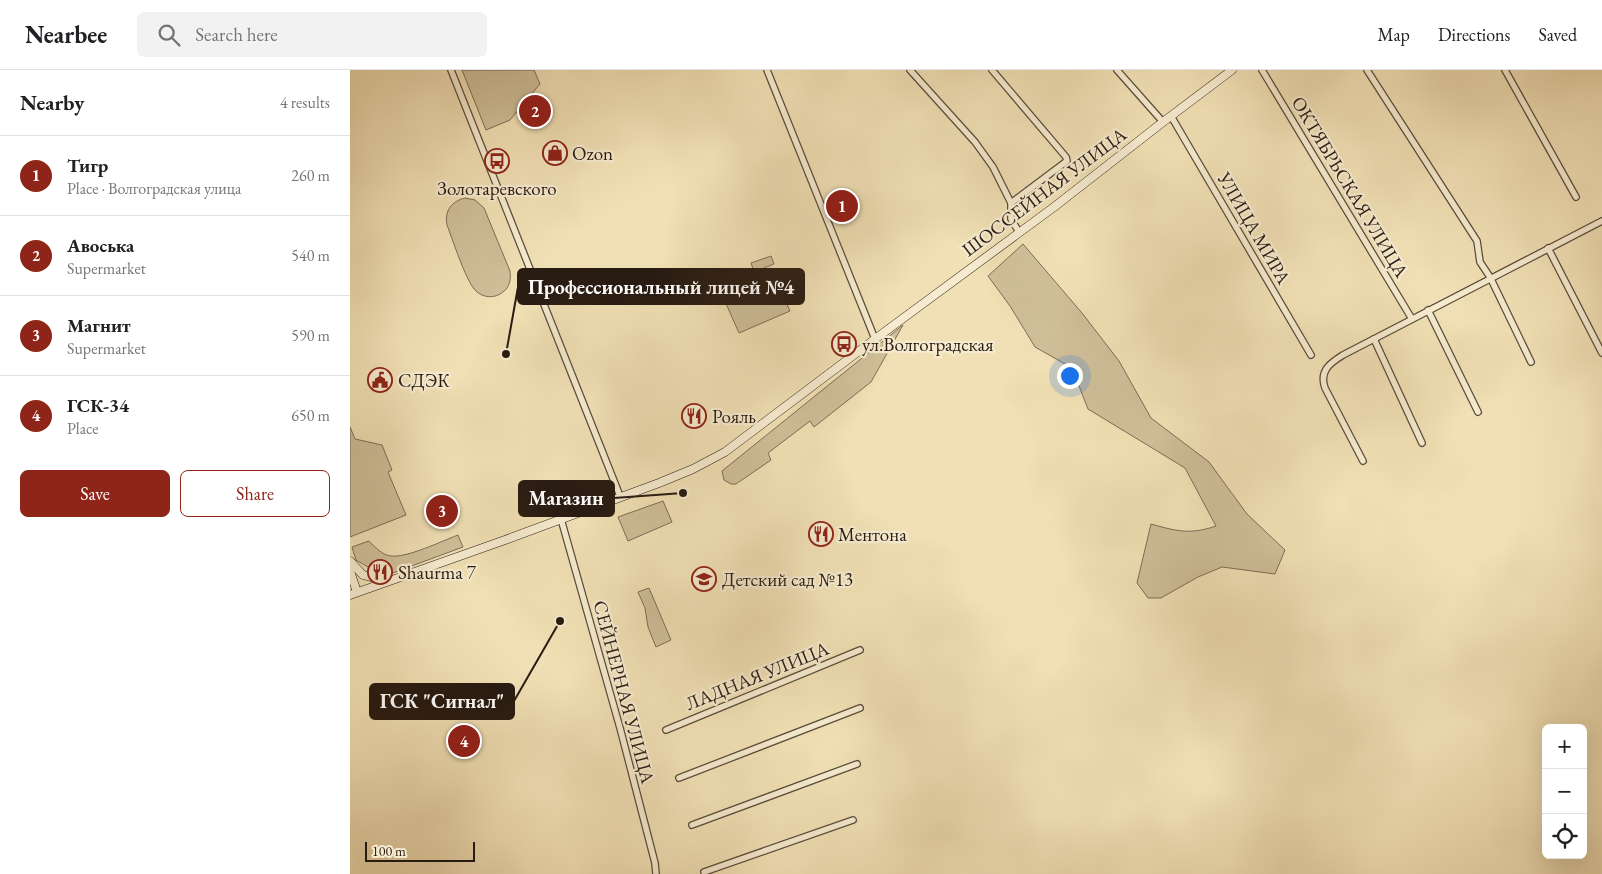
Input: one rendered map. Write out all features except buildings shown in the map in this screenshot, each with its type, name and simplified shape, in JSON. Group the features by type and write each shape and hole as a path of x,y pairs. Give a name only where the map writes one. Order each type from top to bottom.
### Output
{"street":[{"path":"452,70 620,496"},
{"path":"768,70 875,339"},
{"path":"910,70 975,142 993,167 1011,203 1011,219 1019,232"},
{"path":"992,70 1066,157 1067,161 1011,203"},
{"path":"1117,70 1163,122"},
{"name":"ШОССЕЙНАЯ УЛИЦА","path":"354,593 476,551 561,519 692,469 725,452 1232,70"},
{"name":"ОКТЯБРЬСКАЯ УЛИЦА","path":"1262,70 1412,319"},
{"path":"1367,70 1477,241 1480,262 1490,277 1532,362"},
{"path":"1505,70 1576,197"},
{"name":"УЛИЦА МИРА","path":"1171,116 1311,355"},
{"path":"1363,461 1326,388 1323,374 1326,368 1332,362 1428,310 1602,221"},
{"path":"1548,248 1602,353"},
{"path":"1428,310 1478,412"},
{"path":"1374,340 1422,443"},
{"name":"СЕЙНЕРНАЯ УЛИЦА","path":"561,519 620,728 655,863 656,874"},
{"path":"350,561 363,575 388,582"},
{"path":"350,571 354,593"},
{"name":"ЛАДНАЯ УЛИЦА","path":"666,730 860,650"},
{"path":"679,778 860,708"},
{"path":"692,825 856,764"},
{"path":"704,872 853,820"}],"shaded area":[{"path":"462,70 534,70 540,84 510,120 486,130"},
{"path":"460,199 475,200 484,208 510,271 509,285 496,296 481,295 471,285 447,225 446,220 450,207"},
{"path":"1023,244 1082,313 1119,361 1151,418 1209,462 1247,514 1285,550 1275,574 1222,567 1198,577 1161,598 1148,598 1137,583 1151,524 1183,531 1207,529 1216,526 1185,468 1088,409 1072,368 1035,347 1010,306 988,276"},
{"path":"771,256 774,264 754,272 751,263"},
{"path":"771,268 790,311 739,333 720,290"},
{"path":"903,325 871,382 814,427 810,421 768,453 771,460 736,484 731,484 724,480 722,471"},
{"path":"350,427 355,439 382,445 392,470 388,472 406,515 350,537"},
{"path":"663,501 672,522 628,541 618,517"},
{"path":"458,535 463,547 390,574 373,570 356,560 352,547 369,541 385,554 398,556 415,552"},
{"path":"649,588 671,640 656,647 648,627 645,608 638,592"}],"place":[{"name":"Авоська","path":"535,111"},
{"name":"Ozon","path":"555,153"},
{"name":"Золотаревского","path":"497,161"},
{"name":"Тигр","path":"842,206"},
{"name":"ул.Волгоградская","path":"844,344"},
{"name":"Профессиональный лицей №4","path":"506,354"},
{"name":"СДЭК","path":"380,380"},
{"name":"Рояль","path":"694,416"},
{"name":"Магазин","path":"683,493"},
{"name":"Магнит","path":"442,511"},
{"name":"Ментона","path":"821,534"},
{"name":"Shaurma 7","path":"380,572"},
{"name":"Детский сад №13","path":"704,579"},
{"name":"ГСК \"Сигнал\"","path":"560,621"},
{"name":"ГСК-34","path":"464,741"}]}
